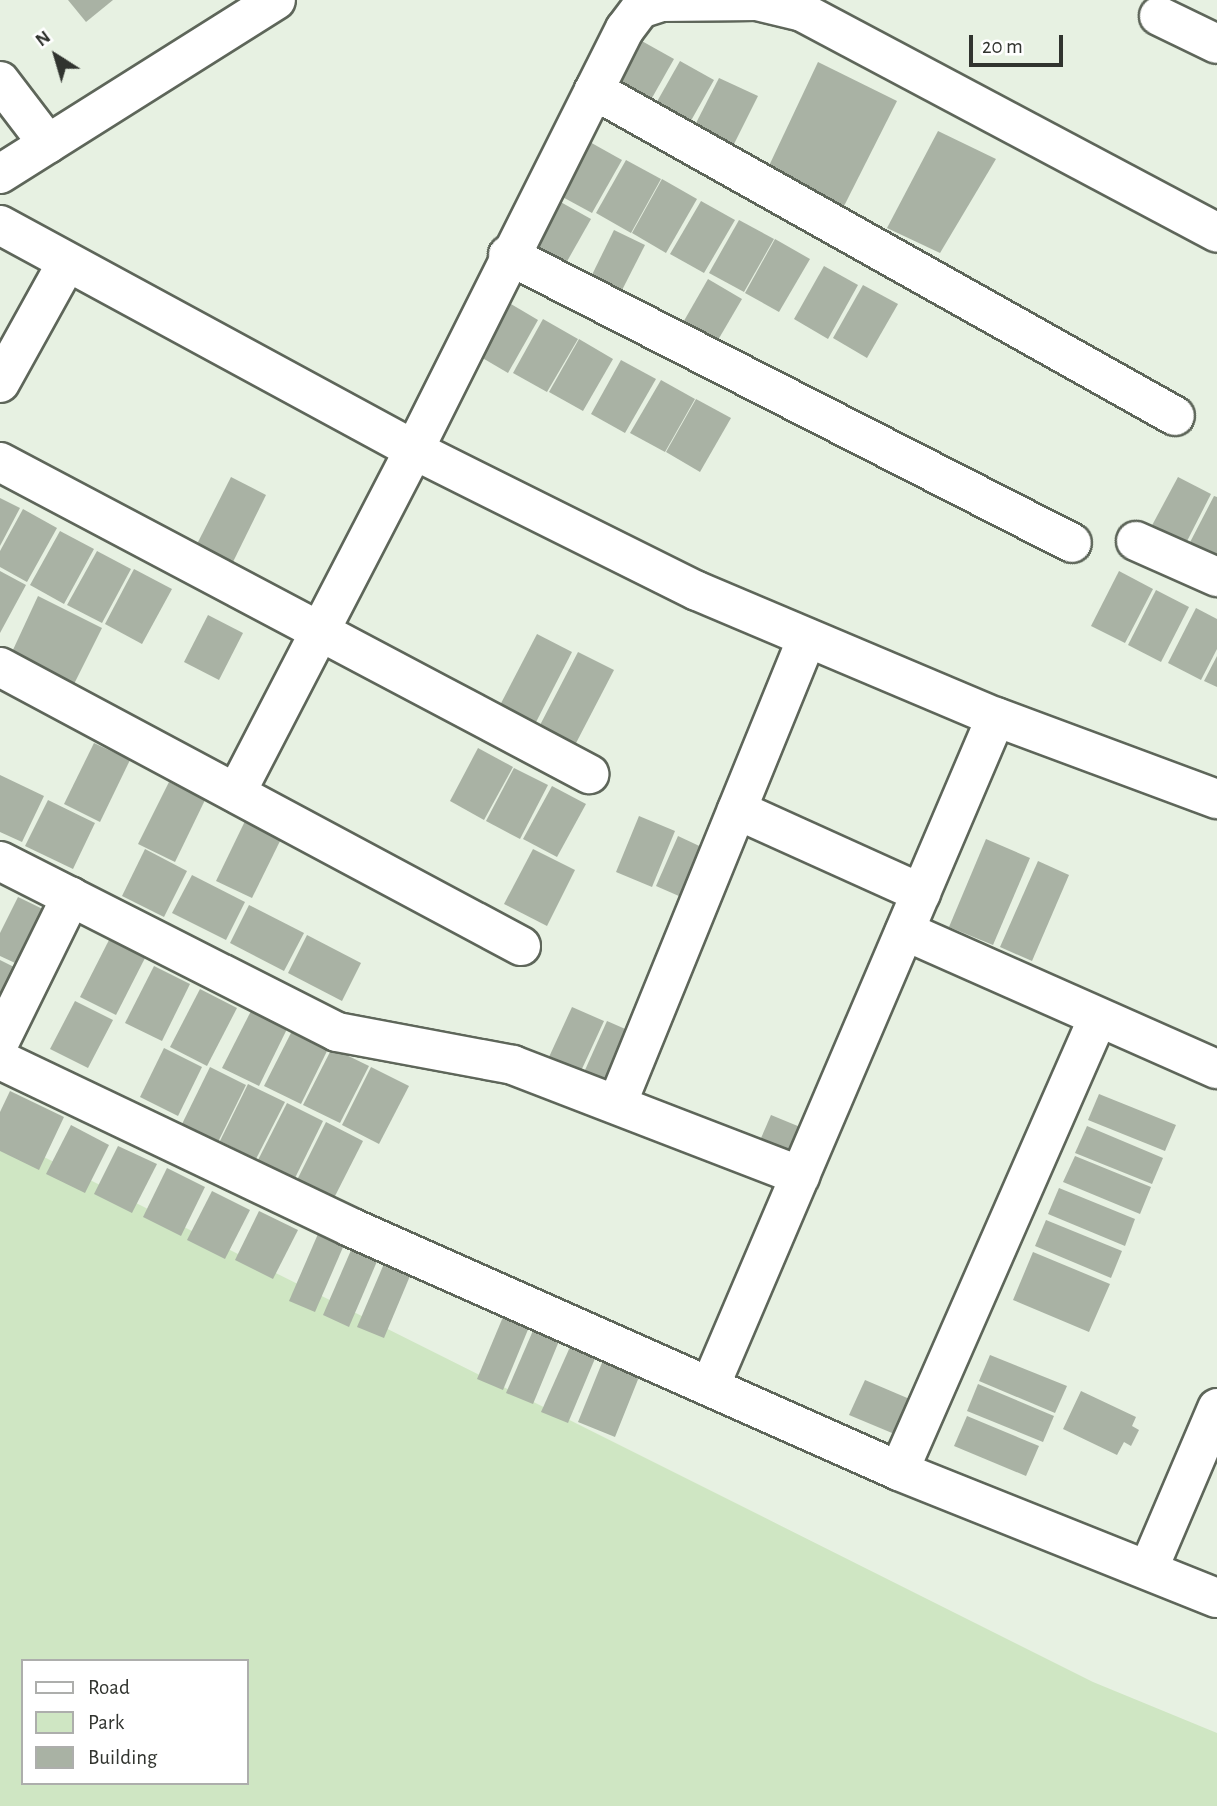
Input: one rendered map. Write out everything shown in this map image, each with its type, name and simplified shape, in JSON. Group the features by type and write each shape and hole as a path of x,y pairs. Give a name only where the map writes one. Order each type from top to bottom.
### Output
{"street":[{"path":"0,173 276,0"},
{"path":"236,793 414,450 508,255 594,90 640,9 661,2 780,5 1217,233"},
{"path":"1159,16 1217,44"},
{"path":"0,81 48,144"},
{"path":"594,90 1175,416"},
{"path":"0,225 414,450 696,591 996,717 1217,799"},
{"path":"508,255 1072,543"},
{"path":"0,383 67,262"},
{"path":"0,462 589,774"},
{"path":"1136,541 1217,577"},
{"path":"617,1104 807,638"},
{"path":"0,667 521,946"},
{"path":"711,1384 996,717"},
{"path":"737,810 921,892"},
{"path":"0,861 337,1032 513,1065 800,1176"},
{"path":"0,1041 71,897"},
{"path":"905,931 1097,1019 1217,1069"},
{"path":"899,1471 1097,1019"},
{"path":"0,1060 350,1227 711,1384 899,1471 1217,1598"},
{"path":"1148,1570 1217,1408"}],"green space":[{"path":"0,1135 1093,1682 1217,1733 1217,1806 0,1806"}],"building":[{"path":"68,0 113,0 86,22"},
{"path":"640,40 674,59 644,112 610,93"},
{"path":"680,61 714,80 684,133 650,114"},
{"path":"818,62 897,101 842,210 767,170"},
{"path":"719,78 758,96 734,144 694,127"},
{"path":"938,131 996,159 940,253 887,228"},
{"path":"588,141 622,160 592,213 557,194"},
{"path":"626,160 661,179 631,233 596,213"},
{"path":"662,179 697,199 666,253 632,233"},
{"path":"557,200 591,219 561,272 527,253"},
{"path":"701,201 735,220 704,273 670,254"},
{"path":"739,220 774,239 744,292 709,273"},
{"path":"614,230 645,245 617,300 587,285"},
{"path":"775,239 810,259 779,312 745,293"},
{"path":"824,266 858,285 828,339 794,319"},
{"path":"708,279 742,299 711,352 677,333"},
{"path":"863,285 898,304 867,358 833,338"},
{"path":"504,300 538,320 508,373 474,353"},
{"path":"543,319 578,339 547,392 513,373"},
{"path":"579,339 613,359 583,411 549,392"},
{"path":"621,360 656,379 625,433 591,414"},
{"path":"661,380 695,399 665,452 630,433"},
{"path":"696,399 731,418 700,472 666,452"},
{"path":"231,477 266,495 231,566 195,548"},
{"path":"1178,477 1211,494 1183,549 1149,531"},
{"path":"1214,496 1217,497 1217,566 1186,550"},
{"path":"0,498 20,508 0,546"},
{"path":"23,509 57,528 27,582 0,567 0,551"},
{"path":"60,531 94,549 64,604 30,585"},
{"path":"97,551 131,569 102,623 67,605"},
{"path":"134,569 172,589 142,644 105,624"},
{"path":"0,571 26,585 0,633"},
{"path":"1119,571 1153,589 1125,643 1091,626"},
{"path":"1156,590 1189,607 1161,662 1128,645"},
{"path":"38,596 102,628 74,684 12,652"},
{"path":"1196,608 1217,619 1217,649 1201,680 1168,663"},
{"path":"208,615 243,633 219,680 184,662"},
{"path":"537,634 572,652 533,728 498,709"},
{"path":"578,652 614,670 575,745 539,727"},
{"path":"1217,656 1217,687 1204,681"},
{"path":"94,743 130,760 100,822 64,804"},
{"path":"478,748 513,767 484,820 450,801"},
{"path":"514,768 548,785 520,839 486,821"},
{"path":"0,775 44,796 22,842 0,832"},
{"path":"169,782 205,800 175,862 138,844"},
{"path":"552,786 586,804 557,857 523,839"},
{"path":"48,800 95,823 73,869 25,846"},
{"path":"639,816 675,831 652,887 616,872"},
{"path":"246,819 282,837 252,898 216,881"},
{"path":"678,836 710,851 688,900 656,886"},
{"path":"986,839 1030,858 993,945 949,927"},
{"path":"145,849 187,871 164,917 122,896"},
{"path":"533,849 575,870 547,926 504,904"},
{"path":"1038,861 1069,875 1032,961 1000,947"},
{"path":"192,875 245,902 226,940 172,913"},
{"path":"18,897 53,914 26,968 0,956 0,933"},
{"path":"249,905 304,933 284,971 230,943"},
{"path":"307,935 361,963 342,1001 288,973"},
{"path":"109,940 145,958 116,1015 80,997"},
{"path":"0,960 26,973 0,1027"},
{"path":"154,966 190,984 162,1041 125,1023"},
{"path":"200,989 237,1008 207,1066 170,1047"},
{"path":"75,1001 113,1020 88,1068 50,1049"},
{"path":"572,1007 604,1021 581,1071 549,1057"},
{"path":"251,1011 287,1029 259,1086 222,1068"},
{"path":"607,1021 639,1035 617,1085 585,1070"},
{"path":"293,1029 329,1047 301,1104 264,1086"},
{"path":"164,1048 202,1067 178,1116 140,1097"},
{"path":"332,1048 369,1066 340,1123 303,1105"},
{"path":"210,1067 246,1085 218,1142 182,1124"},
{"path":"371,1067 409,1086 379,1144 342,1125"},
{"path":"248,1084 285,1102 256,1159 220,1141"},
{"path":"10,1091 64,1117 39,1170 0,1151 0,1112"},
{"path":"1099,1094 1176,1125 1165,1151 1088,1120"},
{"path":"287,1103 323,1121 295,1178 258,1160"},
{"path":"771,1115 805,1129 793,1160 758,1145"},
{"path":"326,1122 363,1141 334,1198 297,1180"},
{"path":"71,1125 109,1145 85,1193 46,1174"},
{"path":"1087,1126 1163,1158 1152,1184 1075,1153"},
{"path":"118,1146 157,1164 132,1213 94,1194"},
{"path":"1075,1156 1151,1187 1140,1214 1063,1182"},
{"path":"167,1168 205,1187 181,1236 143,1217"},
{"path":"1059,1188 1135,1219 1125,1246 1048,1214"},
{"path":"212,1191 250,1210 225,1259 187,1240"},
{"path":"259,1211 298,1230 273,1279 235,1260"},
{"path":"1046,1220 1122,1251 1111,1278 1035,1246"},
{"path":"321,1227 347,1238 315,1312 289,1301"},
{"path":"355,1241 381,1252 349,1327 323,1315"},
{"path":"389,1252 415,1264 384,1338 357,1327"},
{"path":"1033,1252 1110,1284 1089,1332 1013,1300"},
{"path":"508,1305 534,1315 503,1390 477,1379"},
{"path":"538,1319 564,1329 533,1404 506,1393"},
{"path":"574,1338 599,1349 568,1423 541,1412"},
{"path":"608,1348 645,1362 615,1437 578,1422"},
{"path":"990,1355 1067,1386 1055,1413 979,1381"},
{"path":"865,1380 919,1403 904,1438 849,1415"},
{"path":"978,1384 1054,1416 1043,1442 967,1411"},
{"path":"1081,1391 1136,1417 1132,1426 1139,1430 1131,1446 1124,1442 1117,1455 1063,1429"},
{"path":"967,1416 1039,1446 1026,1476 954,1446"}]}
